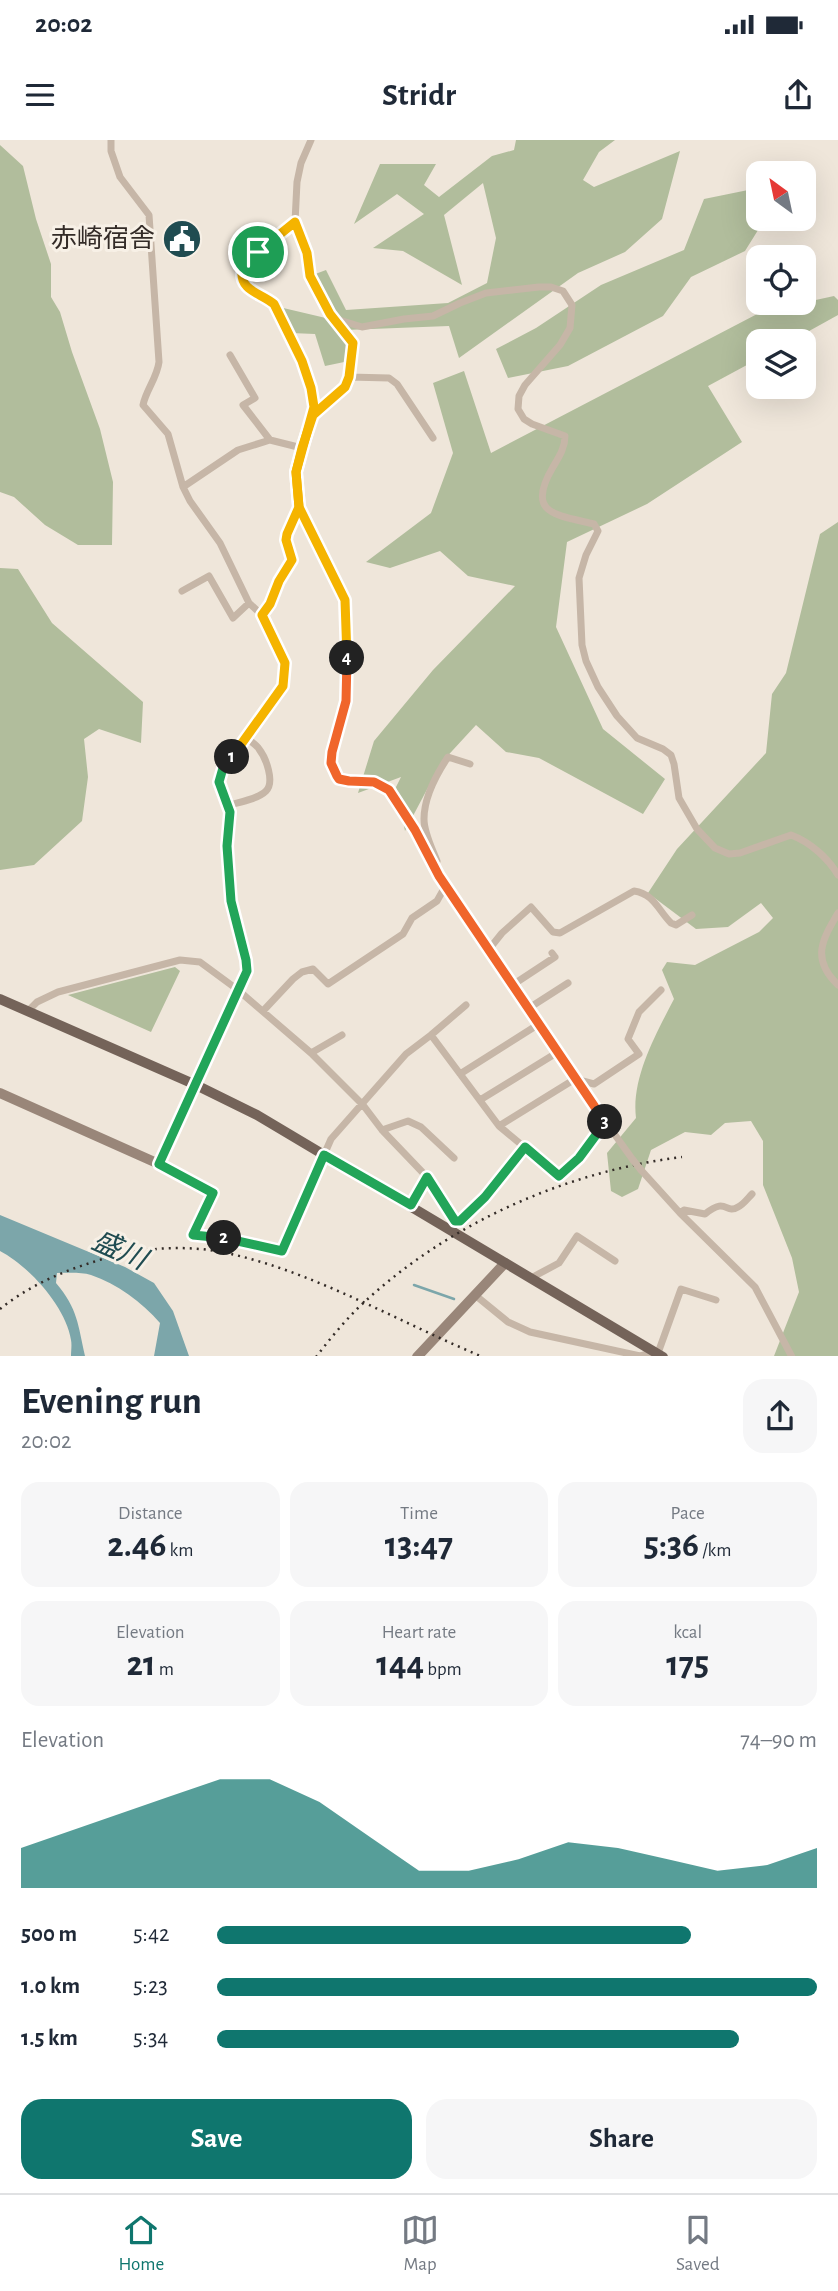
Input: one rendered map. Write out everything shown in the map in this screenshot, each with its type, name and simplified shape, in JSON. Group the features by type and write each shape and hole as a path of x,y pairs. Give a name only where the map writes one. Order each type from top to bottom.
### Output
{"main road":[{"path":"0,999 196,1085 257,1115 658,1353"}],"street":[{"path":"111,140 111,151 120,177 149,215 159,362 143,405 168,434 183,487 190,501 220,543 249,603 262,615 285,663 283,686 219,776 230,812 227,846 231,901 246,960 245,977 159,1164"},
{"path":"311,140 299,173 295,222 307,253 310,276 333,318 353,343 349,377 345,387 313,415"},
{"path":"295,222 278,233 247,263 242,271 242,278 248,290 274,304 302,361 311,388 313,415 296,472 299,507 345,600 348,688 331,763 339,779 374,782 389,790 415,830 439,876 490,948 575,1079 640,1170 755,1287 792,1356"},
{"path":"333,318 362,327 433,316 486,293 539,287 563,291 572,305 570,328 560,345 525,385 519,396 518,409 524,419 532,424 565,436 561,454 543,489 541,499 546,509 559,516 594,524 598,531 586,555 579,578 582,645 586,661 617,716 637,738 671,755 679,798 697,829 715,848 729,854 740,853 791,835 810,845 838,874"},
{"path":"230,355 255,398 243,405 270,440"},
{"path":"349,377 389,379 397,384 433,438"},
{"path":"183,487 238,450 270,440 302,448"},
{"path":"262,615 292,560 286,540 299,507"},
{"path":"182,591 209,576 233,618 249,603"},
{"path":"229,805 261,795 269,786 270,777 260,750 246,738"},
{"path":"439,876 426,831 426,805 435,777 448,757 470,764"},
{"path":"263,1011 302,972 313,969 328,984 403,934 412,918 437,901 446,885"},
{"path":"490,948 502,933 531,908 553,932 559,933 634,891 644,892 649,896 671,923 676,925 692,915"},
{"path":"838,913 825,934 820,952 826,972 838,985"},
{"path":"514,984 555,957 552,953"},
{"path":"28,1011 37,1002 58,992 180,960 200,962 238,990 311,1053 363,1105 382,1130 427,1177 455,1221 460,1221 485,1197 525,1147"},
{"path":"529,1008 568,983"},
{"path":"499,1126 575,1079 594,1084 639,1054 628,1039 639,1012 661,990"},
{"path":"0,1093 159,1164 213,1193 193,1235 231,1239 282,1251 331,1139 406,1055 466,1005"},
{"path":"460,1074 539,1024"},
{"path":"311,1053 342,1035"},
{"path":"431,1035 499,1126 559,1176 608,1125"},
{"path":"480,1100 558,1052"},
{"path":"382,1130 408,1121 421,1127 454,1158"},
{"path":"411,1205 427,1177"},
{"path":"680,1213 684,1210 705,1214 716,1205 736,1209 752,1194"},
{"path":"531,1278 559,1263 577,1236 615,1261"},
{"path":"417,1356 505,1263"},
{"path":"475,1295 508,1322 530,1332 640,1356 658,1353 681,1289 716,1300"}],"green space":[{"path":"516,140 615,140 599,152 583,180 594,187 680,151 662,219 625,252 578,273 459,358 449,326 345,330 349,361 325,366 315,334 291,333 279,307 330,319 310,276 326,270 346,310 448,303 487,283 496,238 483,183 444,215 462,285 403,251 373,248 424,214 397,194 354,224 380,164 436,164 424,185 439,197 492,156 514,150"},
{"path":"0,145 23,166 51,264 51,297 60,312 100,429 113,482 112,545 78,545 45,525 14,497 0,492"},
{"path":"746,190 746,231 758,231 749,245 746,245 745,251 691,277 663,316 568,366 508,378 496,349 536,328 601,285 684,250 704,199"},
{"path":"834,296 838,300 838,315 813,329 746,329 746,365 708,386 742,442 647,504 567,542 556,627 603,729 665,779 643,814 539,758 506,752 476,725 441,763 405,831 396,787 401,777 358,793 374,741 433,670 515,586 468,576 440,551 390,568 366,562 431,513 453,453 433,383 464,371 491,453 755,315 816,315 816,300"},
{"path":"838,522 838,1356 774,1356 799,1292 792,1258 763,1185 763,1141 751,1121 725,1123 711,1135 685,1132 651,1150 638,1189 622,1197 611,1191 607,1153 636,1118 635,1103 641,1072 674,999 662,970 667,962 695,965 759,932 773,918 761,903 728,927 696,929 648,893 677,849 766,753 772,694 786,673 820,534"},
{"path":"0,568 18,569 52,623 143,702 141,743 99,729 84,739 88,777 82,821 34,865 0,870"},
{"path":"175,967 180,971 151,1032 68,995"}],"water":[{"path":"0,1215 125,1267 154,1283 173,1311 189,1356 154,1356 160,1323 120,1289 91,1275 57,1273 56,1283 73,1309 85,1356 71,1356 68,1327 54,1301 34,1277 0,1251"}],"waterway":[{"path":"414,1285 454,1299"}],"railway":[{"path":"317,1356 352,1314 392,1278 467,1228 550,1189 637,1164 682,1157"},
{"path":"0,1309 43,1282 90,1263 142,1251 196,1249 231,1254 295,1273 481,1356"}],"place":[{"name":"赤崎宿舎","path":"182,239"}],"route":[{"path":"258,252 242,271 244,284 248,290 274,304 302,361 314,407 313,415 296,472 299,507 286,540 292,560 262,615 285,663 283,686 219,776 230,812 227,846 231,901 247,971 159,1164 213,1193 193,1235 231,1239 282,1251 324,1155 411,1205 427,1177 455,1221 460,1221 485,1197 525,1147 559,1176 608,1125 439,876 415,830 389,790 374,782 339,779 331,763 348,688 345,600 299,507 296,472 302,448 313,415 345,387 349,377 353,343 330,314 310,276 307,253 295,222 278,233 258,252"}],"water label":[{"name":"盛川","path":"119,1251"}]}
